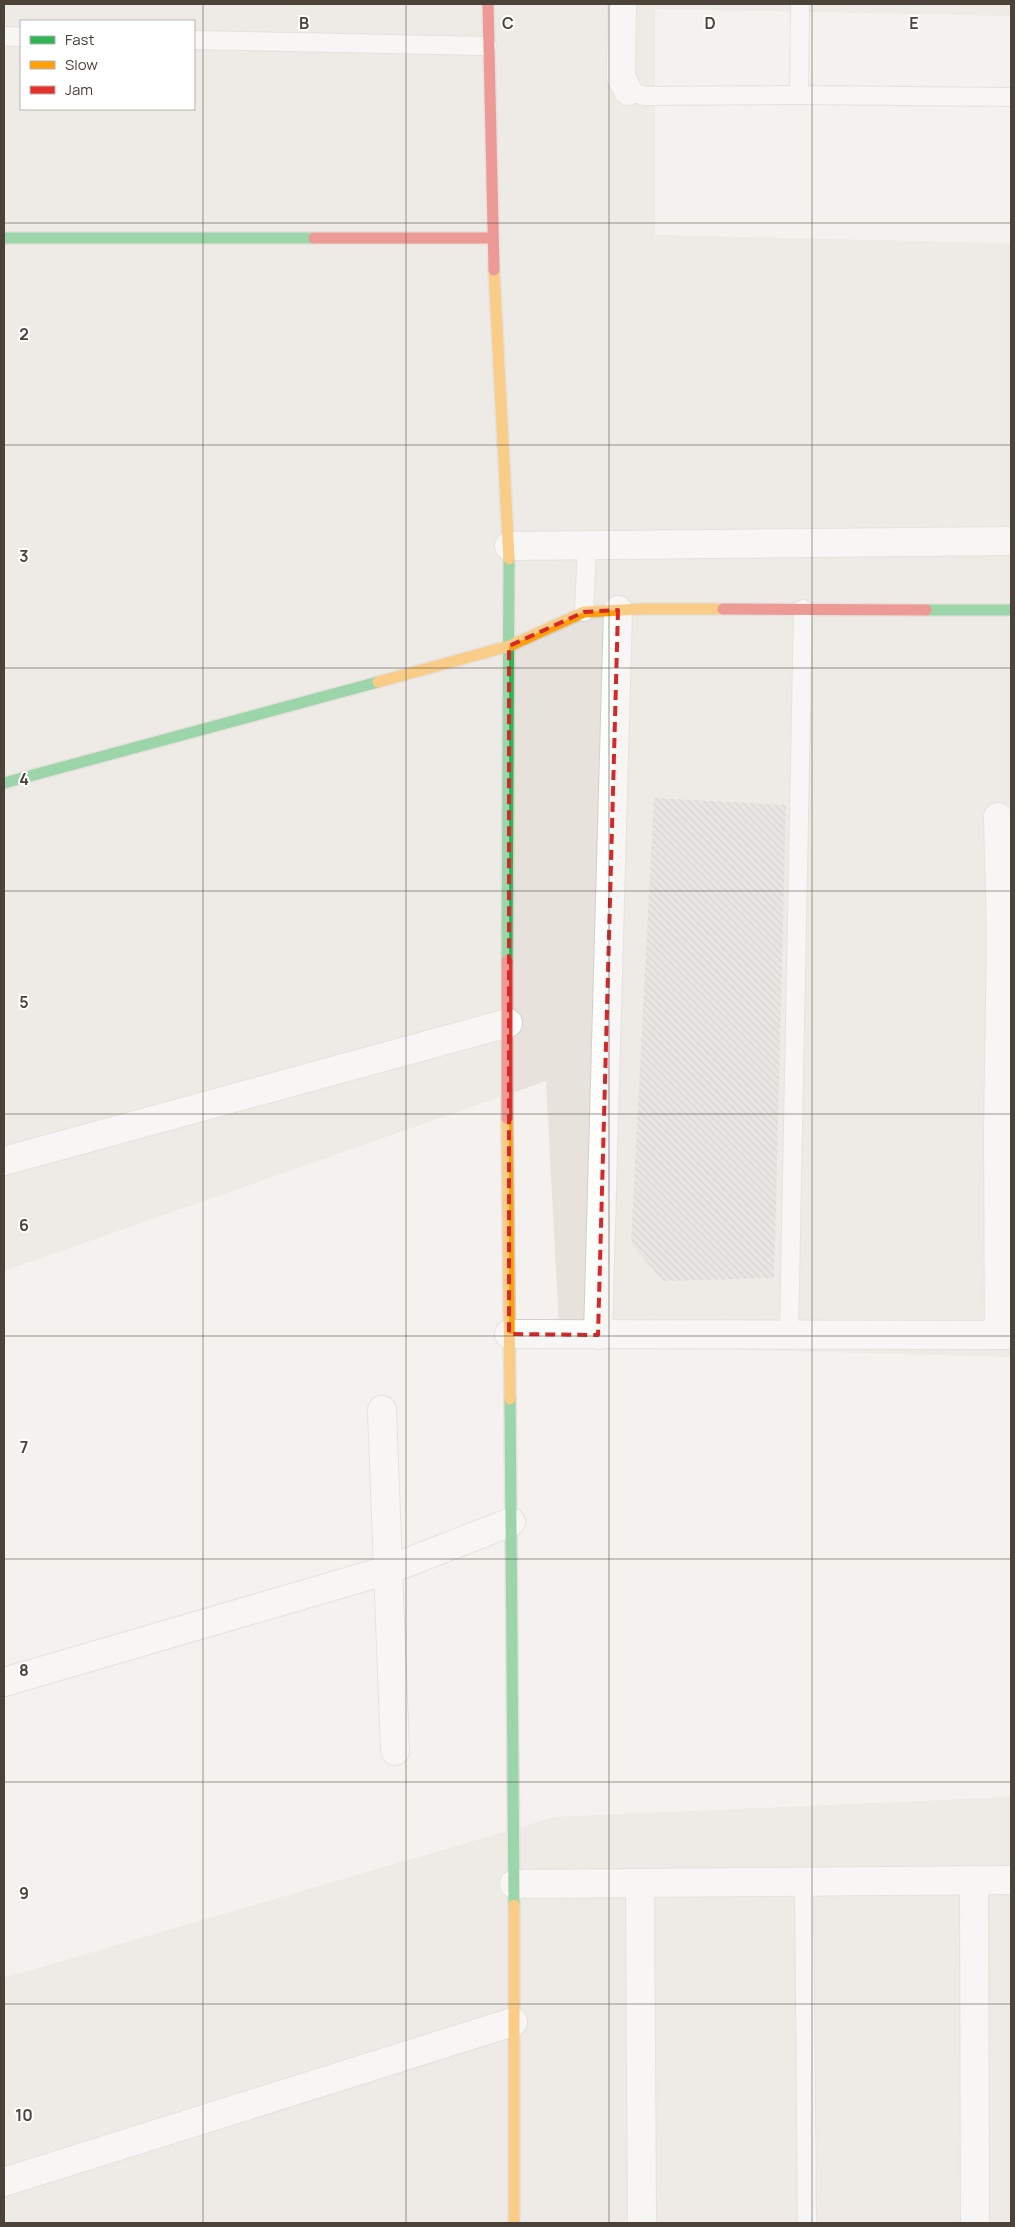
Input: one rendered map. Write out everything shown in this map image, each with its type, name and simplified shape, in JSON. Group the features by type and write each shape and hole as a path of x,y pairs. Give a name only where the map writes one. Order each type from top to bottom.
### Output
{"street":[{"path":"488,4 487,46 492,238 509,546 508,1023 514,1884 514,2223"},
{"path":"622,4 621,77 628,91"},
{"path":"4,238 492,238"},
{"path":"509,546 1011,541"},
{"path":"4,783 509,646 584,612 618,610 803,609 1011,610"},
{"path":"598,1335 618,610"},
{"path":"509,1334 1005,1335 1006,936 998,817"},
{"path":"4,1161 508,1023"},
{"path":"382,1410 395,1751"},
{"path":"4,1682 388,1570 511,1522"},
{"path":"974,1880 976,2223"},
{"path":"514,1884 1011,1880"},
{"path":"640,1883 642,2223"},
{"path":"4,2182 513,2022"}],"lane":[{"path":"799,95 800,4"},
{"path":"4,36 20,37"},
{"path":"195,40 487,46"},
{"path":"628,91 645,96 1011,97"},
{"path":"584,612 587,546"},
{"path":"789,1335 803,609"},
{"path":"804,1882 807,2223"}],"highlighted area":[{"path":"618,610 598,1335 509,1334 509,646 584,612"}],"shaded area":[{"path":"4,4 1011,4 1011,16 655,9 655,235 1011,243 1011,1357 560,1345 546,1081 4,1271"},
{"path":"1011,1797 1011,2223 4,2223 4,1978 555,1817"}],"building":[{"path":"654,798 786,805 774,1278 663,1281 631,1243"}],"traffic: fast":[{"path":"4,238 314,238"},
{"path":"507,961 509,559"},
{"path":"926,610 1011,610"},
{"path":"4,783 378,682"},
{"path":"510,1399 514,1905"}],"traffic: slow":[{"path":"494,270 509,559"},
{"path":"378,682 509,646 584,612 642,609 723,609"},
{"path":"507,1118 510,1399"},
{"path":"514,1905 514,2223"}],"traffic: jam":[{"path":"488,4 494,270"},
{"path":"314,238 492,238"},
{"path":"723,609 926,610"},
{"path":"507,961 507,1118"}]}
